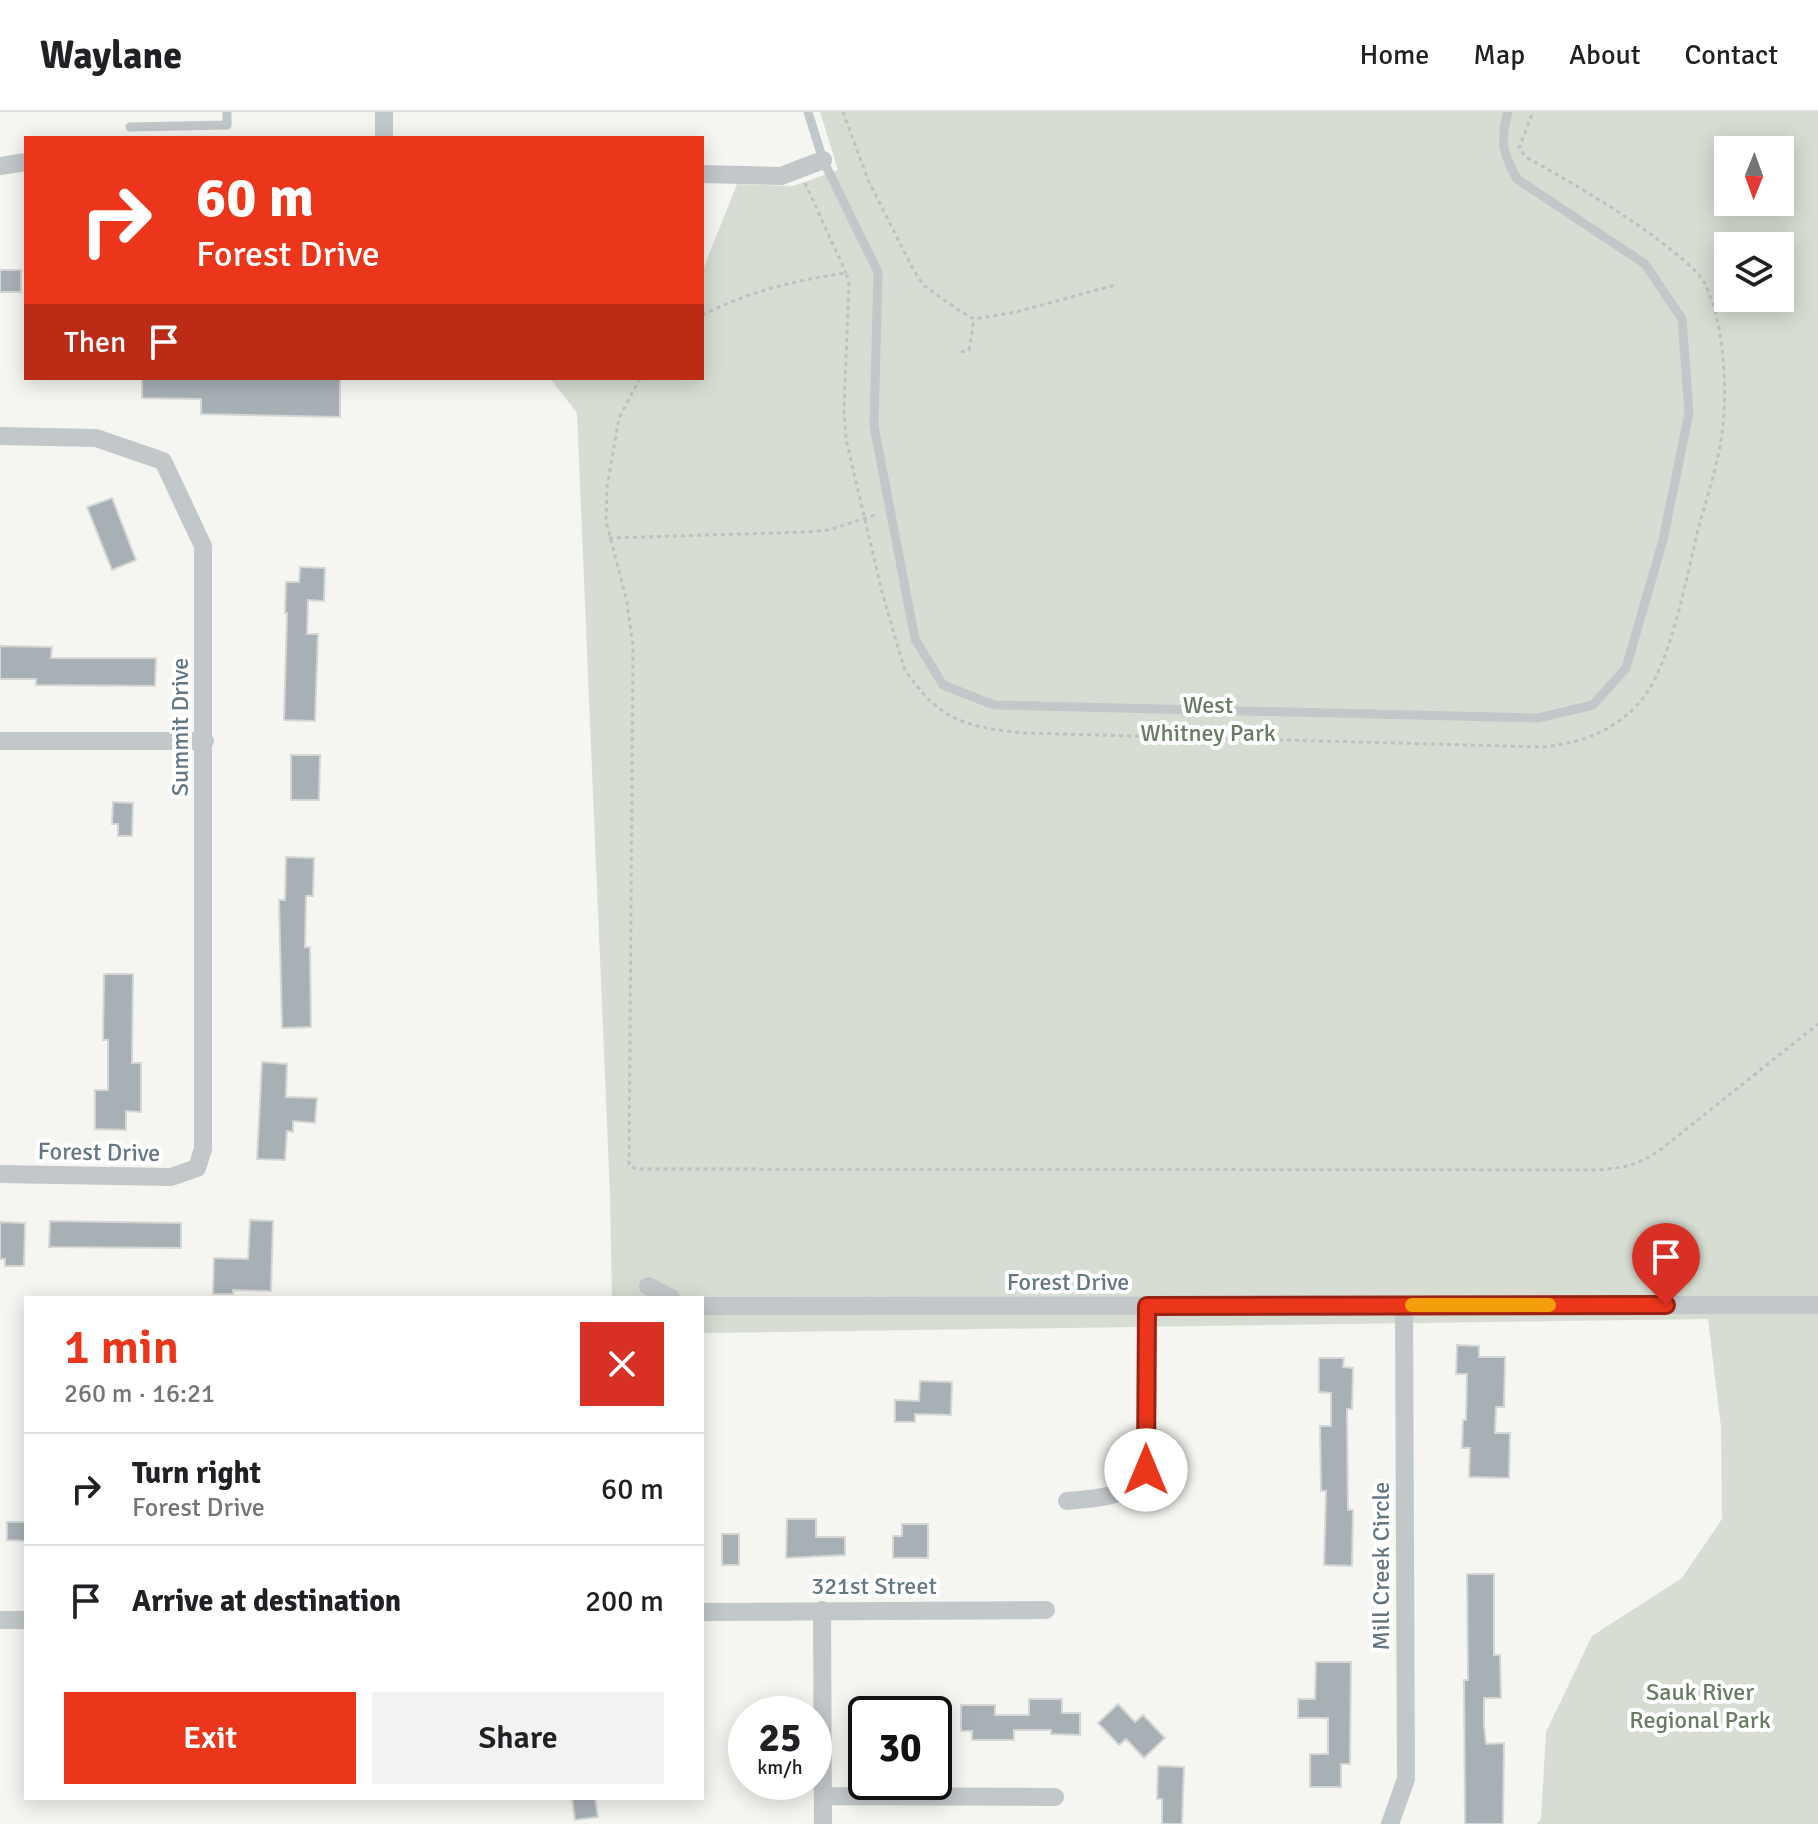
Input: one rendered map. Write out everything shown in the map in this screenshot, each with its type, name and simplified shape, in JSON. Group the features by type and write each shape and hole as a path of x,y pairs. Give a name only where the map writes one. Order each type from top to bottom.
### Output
{"street":[{"path":"384,112 384,136"},
{"path":"704,174 781,176 823,160"},
{"path":"0,166 24,162"},
{"name":"Summit Drive","path":"0,436 96,438 163,461 203,546 203,1149 197,1168"},
{"path":"0,741 205,741"},
{"name":"Forest Drive","path":"0,1174 171,1177 197,1168"},
{"path":"648,1286 667,1296"},
{"name":"Mill Creek Circle","path":"1390,1824 1406,1779 1404,1305"},
{"name":"Forest Drive","path":"704,1306 1818,1305"},
{"path":"1067,1501 1109,1496 1130,1489 1146,1470 1147,1306"},
{"path":"822,1610 822,1696"},
{"name":"321st Street","path":"704,1612 1046,1610"},
{"path":"0,1620 24,1620"},
{"path":"832,1796 1055,1797"},
{"path":"823,1800 823,1824"}],"lane":[{"path":"130,127 227,125 227,112"},
{"path":"808,112 823,160 878,272 874,426 915,639 943,685 994,705 1538,718 1593,705 1626,668 1663,540 1689,413 1682,319 1645,264 1517,179 1506,158 1502,135 1508,112"}],"path":[{"path":"843,112 868,180 923,285 974,319 1016,312 1115,285"},
{"path":"805,183 849,282 845,425 864,517 904,668 918,689 945,714 981,729 1024,733 1543,747 1568,745 1600,733 1625,717 1641,700 1665,655 1720,447 1724,382 1718,327 1703,281 1679,256 1632,219 1526,157 1519,148 1533,112"},
{"path":"704,314 733,300 800,279 846,273"},
{"path":"961,352 969,350 974,319"},
{"path":"639,380 619,418 607,487 606,521 627,602 633,646 629,1165 636,1169 1627,1168 1642,1163 1660,1150 1818,1024"},
{"path":"609,538 807,532 829,530 878,514"}],"green space":[{"name":"West Whitney Park","path":"820,112 1818,112 1818,1824 1537,1824 1541,1819 1546,1732 1592,1636 1682,1578 1722,1519 1721,1427 1708,1319 704,1333 704,1296 612,1296 577,413 552,380 704,380 704,267 737,184 793,186 838,170"}],"building":[{"path":"0,270 21,270 21,292 0,292"},
{"path":"142,380 340,380 340,417 201,414 201,399 142,398"},
{"path":"112,498 136,560 112,570 87,507"},
{"path":"300,567 325,568 324,601 308,600 307,634 318,634 315,721 284,720 286,582 299,582"},
{"path":"0,646 52,647 51,658 156,658 155,686 36,685 36,679 0,679"},
{"path":"291,755 320,755 319,800 291,800"},
{"path":"113,802 133,803 132,836 118,836 118,824 112,824"},
{"path":"286,857 314,858 313,896 306,896 305,947 310,947 311,1027 282,1028 279,900 285,900"},
{"path":"104,974 133,974 132,1063 141,1063 141,1112 126,1111 126,1130 95,1129 95,1090 108,1090 108,1040 103,1040"},
{"path":"262,1062 287,1064 286,1097 317,1098 315,1123 293,1121 293,1132 287,1131 285,1160 257,1159"},
{"path":"250,1220 273,1221 271,1291 233,1290 233,1294 213,1294 214,1258 248,1259"},
{"path":"50,1221 181,1223 181,1248 49,1247"},
{"path":"0,1222 25,1223 24,1266 5,1266 5,1259 0,1259"},
{"path":"1457,1345 1479,1346 1479,1357 1505,1357 1504,1407 1496,1407 1495,1433 1510,1433 1509,1478 1469,1477 1470,1448 1462,1448 1467,1374 1456,1374"},
{"path":"1319,1358 1344,1358 1343,1367 1353,1368 1352,1409 1347,1409 1348,1510 1353,1510 1352,1566 1324,1565 1326,1491 1321,1491 1320,1426 1331,1426 1331,1393 1319,1392"},
{"path":"920,1381 952,1382 951,1415 915,1414 915,1422 895,1422 895,1400 919,1401"},
{"path":"787,1519 816,1519 816,1537 845,1537 845,1555 786,1558"},
{"path":"7,1522 24,1522 24,1541 7,1540"},
{"path":"902,1524 928,1524 928,1558 893,1558 893,1536 902,1536"},
{"path":"722,1534 739,1534 739,1565 722,1565"},
{"path":"1467,1574 1494,1574 1494,1655 1500,1655 1501,1698 1484,1698 1484,1725 1486,1744 1504,1743 1503,1824 1465,1824"},
{"path":"1316,1662 1351,1662 1350,1764 1341,1764 1341,1787 1310,1787 1310,1754 1328,1754 1328,1718 1298,1718 1298,1699 1315,1699"},
{"path":"1029,1699 1062,1699 1062,1713 1080,1713 1080,1735 1051,1734 1051,1730 1014,1730 1014,1740 972,1740 972,1731 961,1731 961,1705 995,1705 995,1715 1029,1715"},
{"path":"1118,1704 1135,1722 1143,1715 1165,1738 1144,1758 1126,1739 1119,1745 1098,1723"},
{"path":"1158,1766 1184,1767 1182,1824 1162,1824 1162,1799 1157,1799"},
{"path":"572,1800 595,1800 598,1817 575,1820"}],"slow traffic":[{"path":"1412,1305 1549,1305"}],"route":[{"path":"1146,1470 1147,1306 1666,1305"}],"park label":[{"name":"Sauk River Regional Park","path":"1700,1706"}]}
